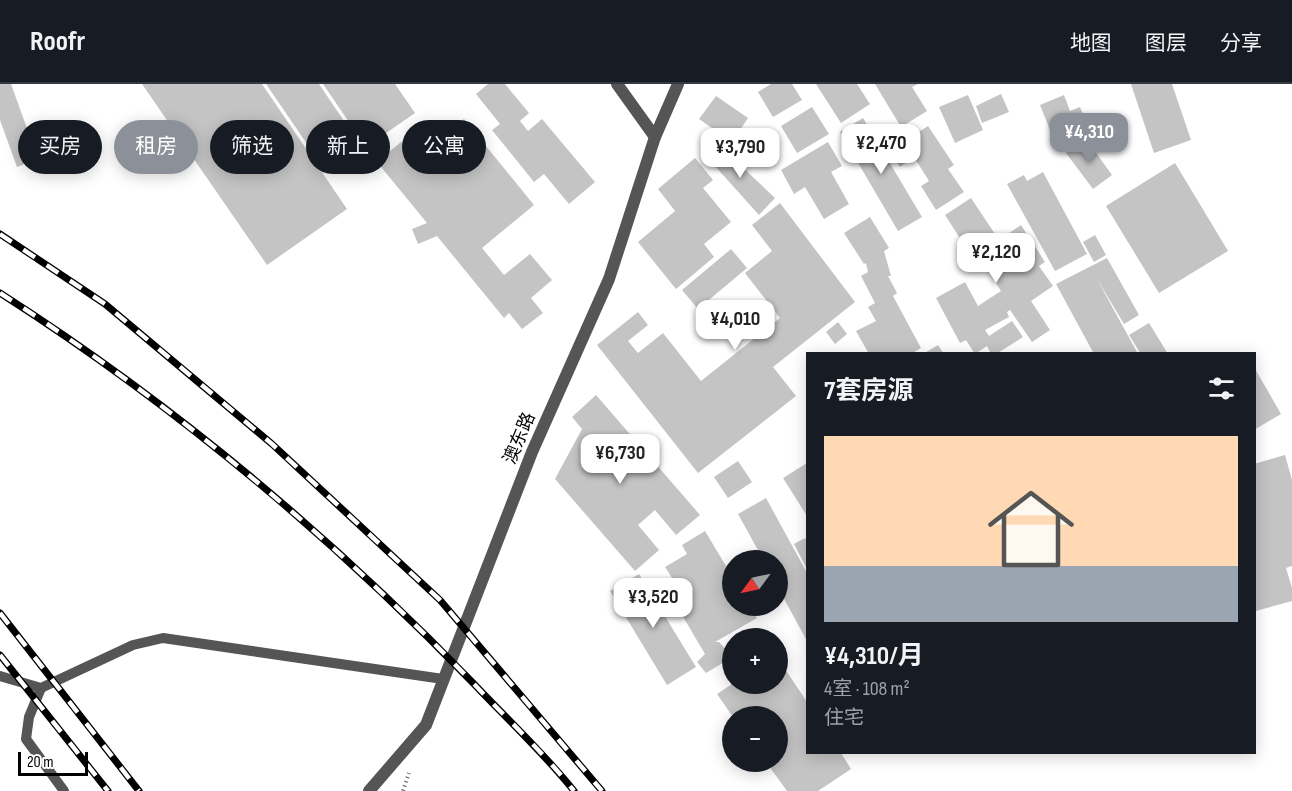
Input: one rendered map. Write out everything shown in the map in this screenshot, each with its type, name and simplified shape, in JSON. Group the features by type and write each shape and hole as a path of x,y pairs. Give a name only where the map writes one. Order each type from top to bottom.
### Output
{"street":[{"path":"617,84 654,136"},
{"name":"澳东路","path":"369,791 426,724 532,452 609,279 654,136 678,84"}],"lane":[{"path":"0,676 40,688 134,645 163,638 443,679"},
{"path":"40,688 29,717 26,739 64,791"}],"building":[{"path":"0,84 11,84 24,120 18,120 17,167 0,120"},
{"path":"142,84 262,84 286,120 210,120 210,174 294,174 294,131 306,149 306,174 323,174 347,209 267,265 198,165 198,120 167,120"},
{"path":"266,84 319,84 343,120 306,120 306,142 294,125 294,120 291,120"},
{"path":"323,84 395,84 415,113 390,130 390,120 348,120"},
{"path":"488,84 505,84 529,113 520,121 528,131 542,119 595,182 569,204 544,174 534,182 492,130 500,124 476,94"},
{"path":"771,84 792,84 802,100 773,117 758,92"},
{"path":"816,84 857,84 870,104 841,123"},
{"path":"875,84 918,84 912,87 927,111 901,127"},
{"path":"1131,84 1172,84 1191,140 1154,153"},
{"path":"1001,94 1009,112 982,123 976,106"},
{"path":"968,95 983,130 955,143 939,107"},
{"path":"1064,95 1070,111 1080,107 1092,136 1058,150 1040,105"},
{"path":"716,96 748,118 732,142 699,119"},
{"path":"812,107 829,134 797,153 781,126"},
{"path":"863,118 922,217 898,231 840,132"},
{"path":"928,126 954,165 948,169 964,192 936,210 921,186 929,181 914,157 900,167 889,151"},
{"path":"1086,139 1112,175 1093,189 1066,153"},
{"path":"401,142 402,174 486,174 486,146 534,205 482,248 504,275 530,254 552,280 531,298 543,313 522,329 509,313 504,318 437,236 418,244 412,229 427,223 387,174 390,174 390,151"},
{"path":"828,142 842,166 831,172 849,204 824,219 805,187 794,194 781,170"},
{"path":"717,143 775,198 759,215 705,155"},
{"path":"695,158 713,180 703,188 731,222 704,244 714,257 676,289 638,242 675,211 658,189"},
{"path":"1175,163 1228,251 1159,293 1106,206"},
{"path":"1043,172 1087,254 1055,271 1007,184 1024,175 1027,181"},
{"path":"971,198 999,240 1021,225 1045,262 1039,266 1053,286 1031,301 1050,330 1032,342 1010,310 1007,312 1009,317 985,330 989,336 1012,321 1023,337 999,352 990,352 987,346 974,352 966,340 960,343 936,298 965,282 978,306 1001,291 979,257 974,260 945,215"},
{"path":"780,203 855,302 773,367 796,396 698,473 597,345 638,312 648,325 628,341 638,353 663,333 701,381 780,318 745,273 772,251 752,225"},
{"path":"870,217 889,248 884,251 891,276 888,276 897,293 893,296 921,348 914,352 868,352 856,331 876,321 868,307 875,303 861,276 868,272 866,263 864,264 844,233"},
{"path":"1095,235 1106,255 1094,262 1083,242"},
{"path":"731,249 747,268 698,309 682,290"},
{"path":"1107,258 1139,315 1124,324 1097,279 1137,352 1093,352 1056,284"},
{"path":"838,322 847,334 835,344 826,332"},
{"path":"1149,323 1167,352 1140,352 1129,335"},
{"path":"938,345 943,352 926,352"},
{"path":"1256,370 1281,414 1256,429"},
{"path":"596,395 700,515 676,535 655,510 638,525 659,550 635,571 555,479 582,429 572,417"},
{"path":"1285,455 1292,480 1292,566 1286,568 1292,588 1292,601 1256,611 1256,463"},
{"path":"738,461 752,482 728,498 714,477"},
{"path":"806,464 806,514 783,478"},
{"path":"766,498 806,571 806,639 788,606 788,550 758,550 738,514"},
{"path":"705,531 722,559 722,616 756,616 757,618 740,628 722,628 722,638 715,642 722,645 722,663 706,673 697,662 705,654 669,593 678,587 665,567 687,554 682,545"},
{"path":"805,538 806,567 794,544"},
{"path":"639,574 696,667 667,685 610,591"},
{"path":"788,674 806,700 806,754 842,754 851,769 818,791 787,791 773,772 788,772 788,706 725,706 717,694 722,691 722,694 788,694"}],"railway":[{"path":"0,234 105,304 272,444 440,600 602,791"},
{"path":"0,293 127,380 249,475 308,525 421,630 538,750 574,791"},
{"path":"0,613 139,791"},
{"path":"0,655 108,791"}]}
